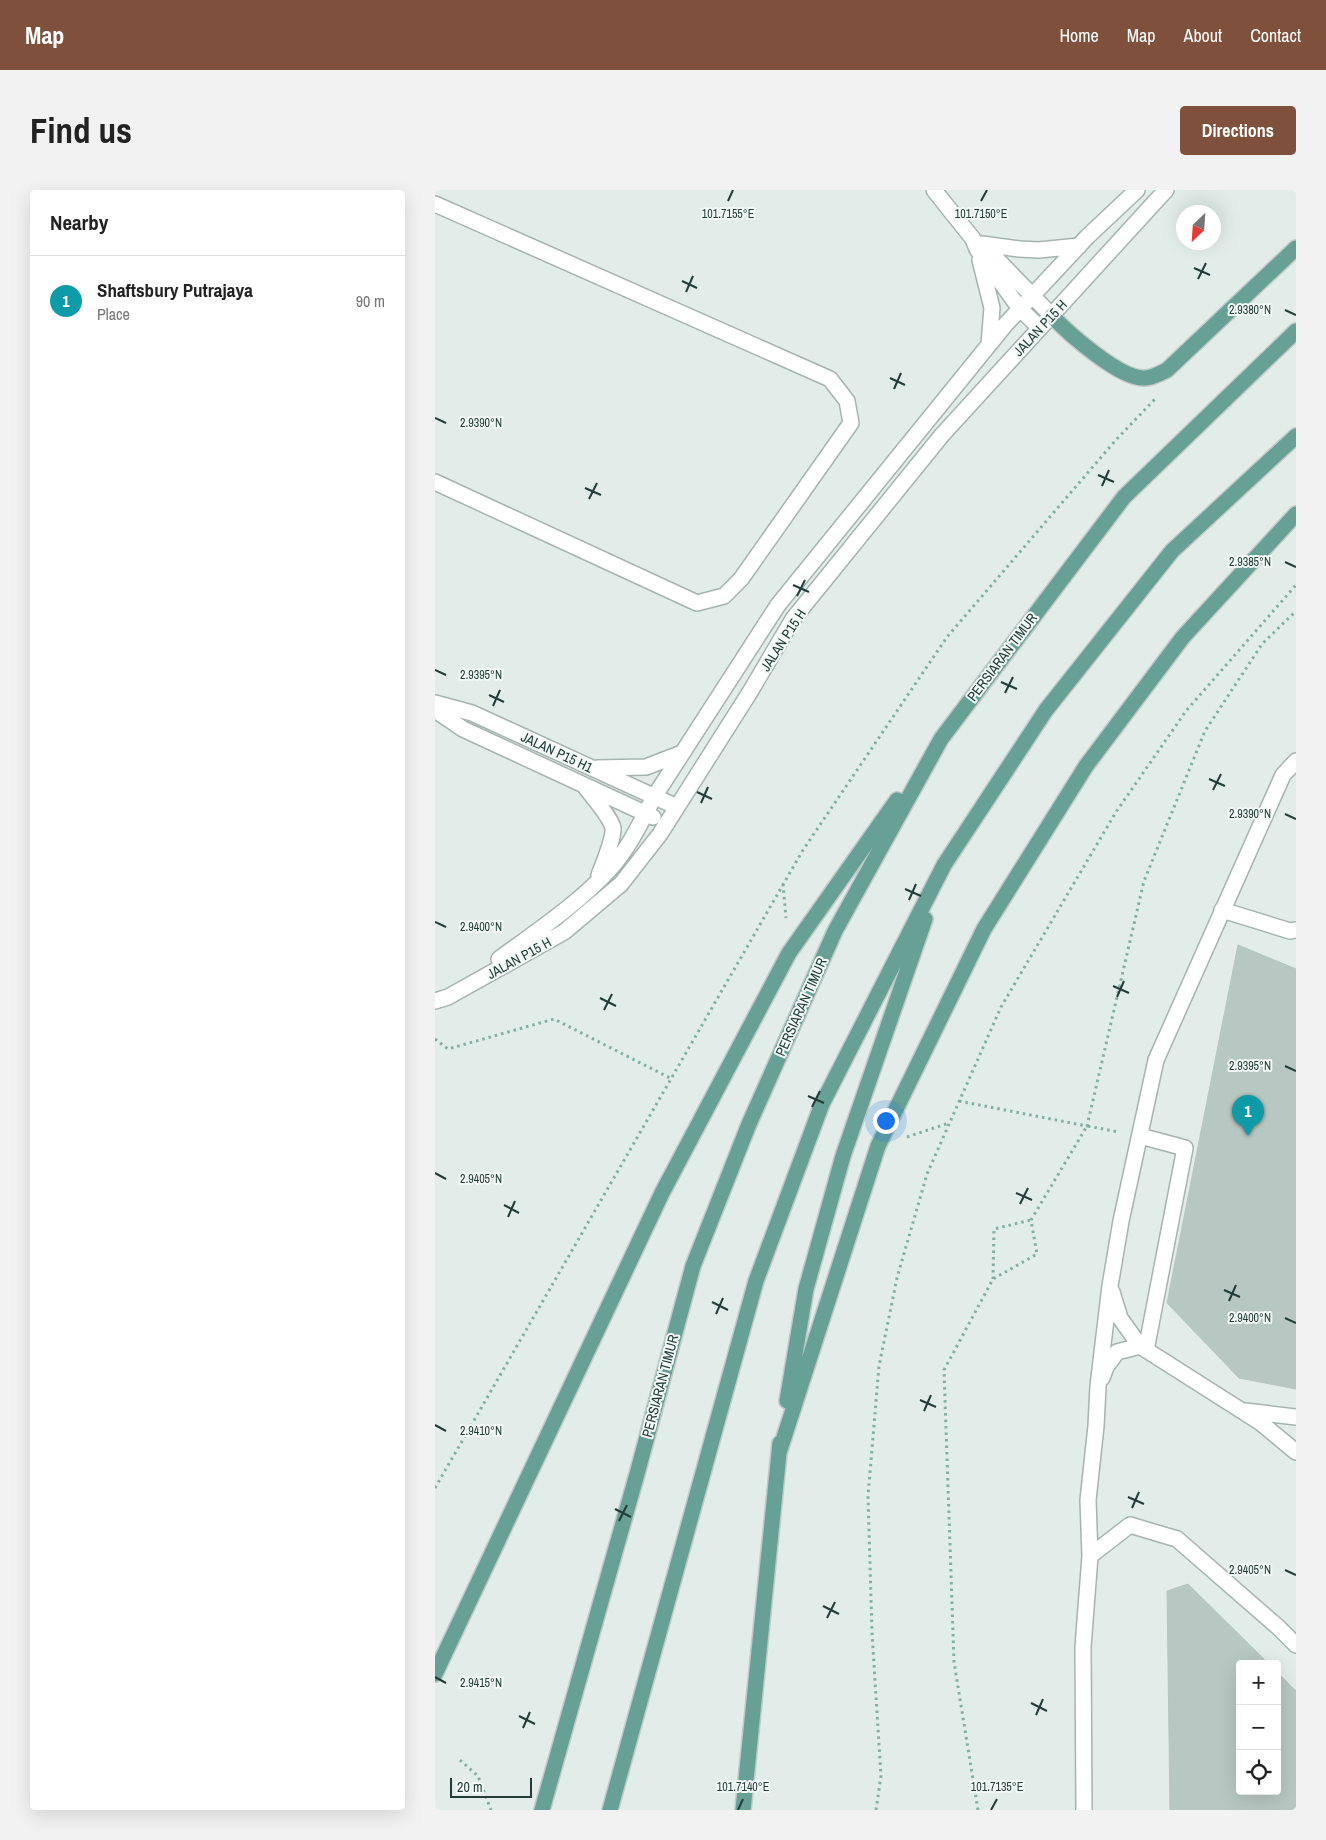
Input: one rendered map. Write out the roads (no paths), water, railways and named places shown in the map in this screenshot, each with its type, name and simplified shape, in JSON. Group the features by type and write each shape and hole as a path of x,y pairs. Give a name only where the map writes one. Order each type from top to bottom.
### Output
{"main road":[{"path":"1052,316 1070,335 1121,371 1145,379 1167,370 1296,248"},
{"name":"PERSIARAN TIMUR","path":"542,1810 637,1474 693,1266 749,1124 835,931 941,739 1124,497 1296,332"},
{"path":"611,1810 756,1281 822,1104 944,865 1046,710 1172,551 1296,436"},
{"path":"779,1452 878,1146 984,929 1086,766 1183,637 1296,514"},
{"path":"435,1674 662,1193 789,953 941,739"},
{"path":"743,1810 779,1452 806,1290 843,1156 944,865"}],"street":[{"path":"934,190 977,244 1019,309 1040,328"},
{"path":"977,244 1039,250 1079,246 1137,190"},
{"name":"JALAN P15 H","path":"441,999 564,932 621,884 677,807 750,692 793,619 942,435 1166,190"},
{"path":"435,204 830,379 847,401 851,423 741,579 724,596 697,603 435,482"},
{"path":"977,244 1052,316"},
{"path":"977,244 992,308 989,344"},
{"name":"JALAN P15 H","path":"441,999 562,913 610,869 639,828 654,797 778,605 989,344 1019,309 1079,246"},
{"name":"JALAN P15 H1","path":"435,703 473,713 677,807"},
{"name":"JALAN P15 H1","path":"435,710 463,729 666,823"},
{"path":"590,768 646,767 682,753"},
{"path":"1083,1810 1083,1647 1090,1556 1088,1500 1109,1286 1121,1221 1156,1060 1222,910 1290,777 1296,760"},
{"path":"583,785 602,808 613,828 597,881"},
{"path":"1222,910 1290,931 1296,930"},
{"path":"1140,1136 1185,1148 1143,1348"},
{"path":"1109,1286 1120,1318 1143,1348 1241,1410 1296,1452"},
{"path":"1098,1386 1106,1367 1117,1352 1126,1348 1143,1348"},
{"path":"1241,1410 1296,1417"},
{"path":"1090,1556 1130,1525 1177,1539 1296,1645"}],"place":[{"name":"Shaftsbury Putrajaya","path":"1248,1136"}]}
